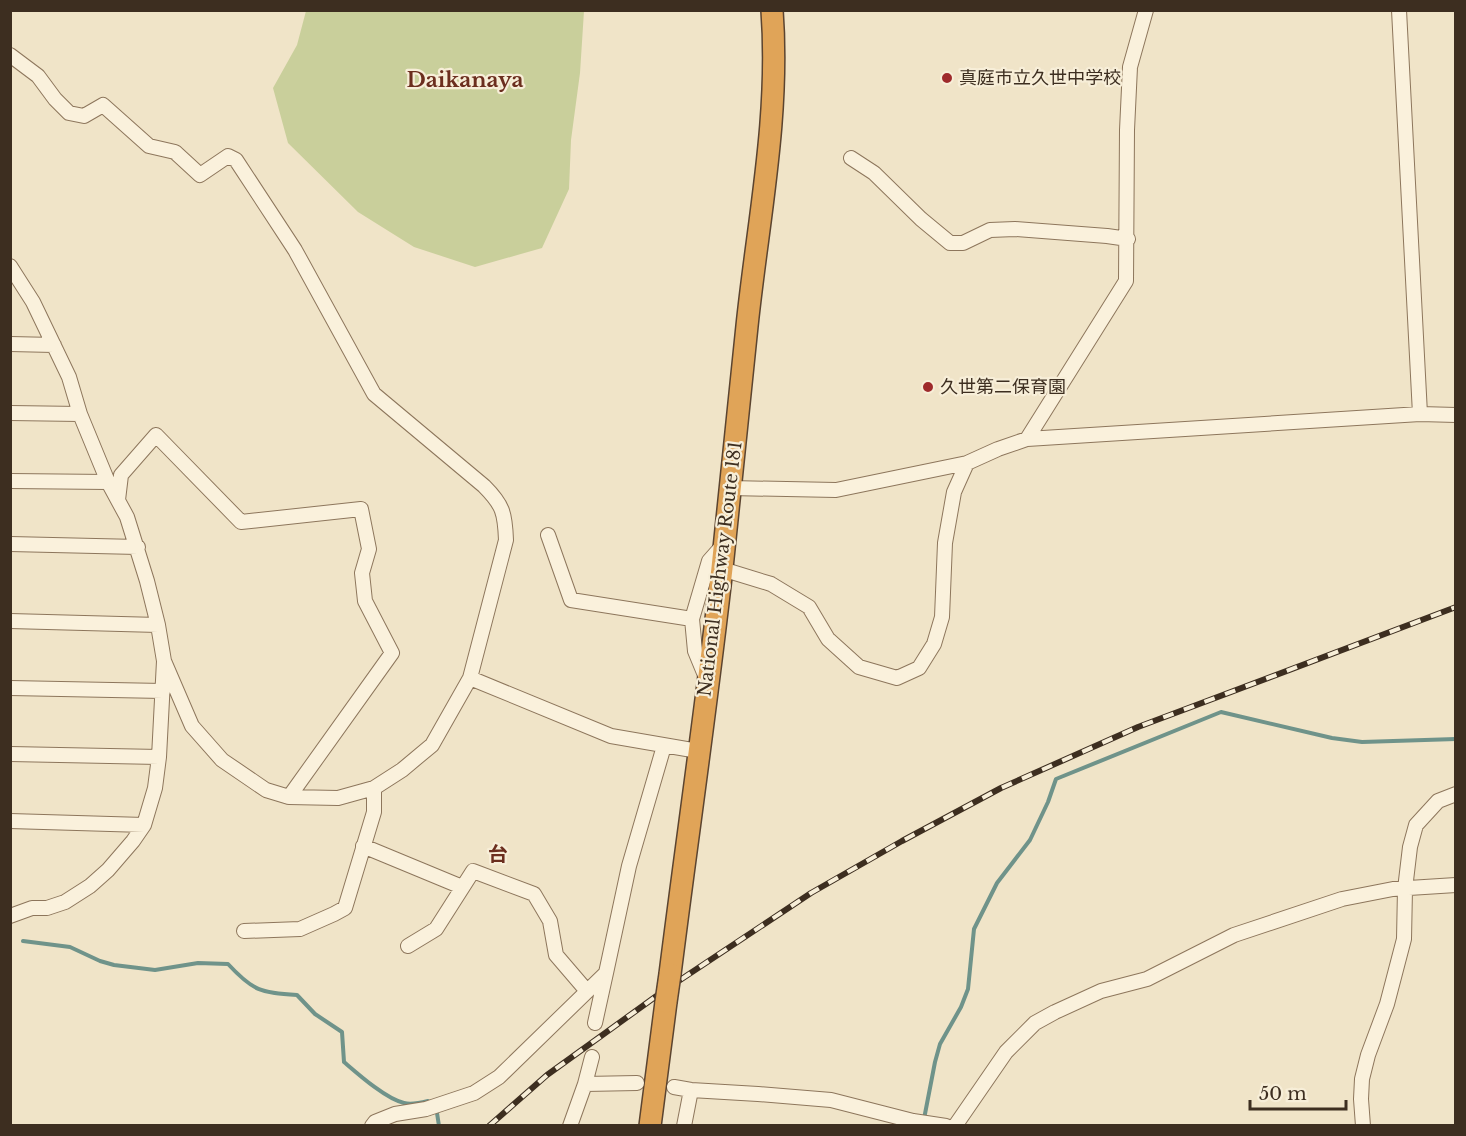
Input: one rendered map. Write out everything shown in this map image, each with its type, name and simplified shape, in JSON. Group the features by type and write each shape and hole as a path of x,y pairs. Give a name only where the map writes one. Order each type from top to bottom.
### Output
{"highway":[{"name":"National Highway Route 181","path":"650,1125 722,569 751,289 768,169 774,109 772,10"}],"street":[{"path":"1027,439 1126,280 1127,130 1130,67 1146,10"},
{"path":"1399,10 1420,414"},
{"path":"10,55 38,76 69,113 84,116 103,105 149,146 175,152 200,175 228,156 236,160 296,250 374,394 484,486 498,500 505,520 506,540 470,678 432,745 402,770 374,788 338,798 289,797 266,790 222,760 192,726 164,661"},
{"path":"851,158 874,173 921,219 950,243 963,243 990,230 1015,229 1128,239"},
{"path":"10,266 33,302 69,377 80,414 108,482 127,517 138,546 158,625 164,661 159,757 155,788 144,825 134,841 108,870 82,892 65,903 47,908 32,908 10,916"},
{"path":"10,344 54,345"},
{"path":"10,413 80,414"},
{"path":"730,488 836,490 968,463 1027,439 1420,414 1455,415"},
{"path":"118,500 121,475 156,435 241,522 361,509 369,549 362,573 365,601 392,653 289,797"},
{"path":"722,569 771,584 809,607 828,639 859,667 897,678 918,668 934,644 942,616 945,543 954,492 968,463"},
{"path":"10,481 108,482"},
{"path":"548,535 571,600 692,620"},
{"path":"10,544 138,546"},
{"path":"707,680 694,651 692,620 709,561 724,544"},
{"path":"10,621 158,625"},
{"path":"470,678 611,736 698,751"},
{"path":"10,688 163,692"},
{"path":"595,1023 629,866 664,746"},
{"path":"10,754 159,757"},
{"path":"244,931 300,929 345,908 374,812 374,788"},
{"path":"1363,1125 1360,1099 1362,1079 1368,1055 1387,1004 1404,939 1405,889 1410,847 1416,825 1438,801 1455,794"},
{"path":"10,821 144,825"},
{"path":"363,846 462,887"},
{"path":"408,946 436,929 473,871 534,894 550,921 556,955 586,990"},
{"path":"955,1125 1006,1052 1035,1023 1055,1012 1101,991 1147,979 1234,935 1342,899 1393,889 1455,885"},
{"path":"372,1125 395,1114 426,1109 474,1094 498,1077 606,973"},
{"path":"570,1125 592,1057"},
{"path":"585,1084 638,1083"},
{"path":"674,1087 831,1100 913,1121 946,1125"},
{"path":"684,1125 691,1090"}],"green space":[{"path":"306,11 584,11 580,73 571,140 569,189 542,248 475,267 414,247 358,212 288,143 273,88 297,45"}],"waterway":[{"path":"924,1119 940,1044 961,1007 968,989 974,929 997,883 1030,840 1056,779 1221,712 1332,738 1362,742 1456,739"},
{"path":"23,941 70,947 114,965 155,970 198,963 228,964 244,980 258,989 297,995 315,1014 342,1032 344,1062 381,1091 407,1104 428,1101"},
{"path":"437,1113 439,1126"}],"railway":[{"path":"489,1126 547,1075 662,992 811,893 902,841 1001,788 1138,727 1456,607"}],"place":[{"name":"真庭市立久世中学校","path":"947,78"},
{"name":"久世第二保育園","path":"928,387"}],"district":[{"name":"Daikanaya","path":"465,80"},
{"name":"台","path":"498,854"}]}
